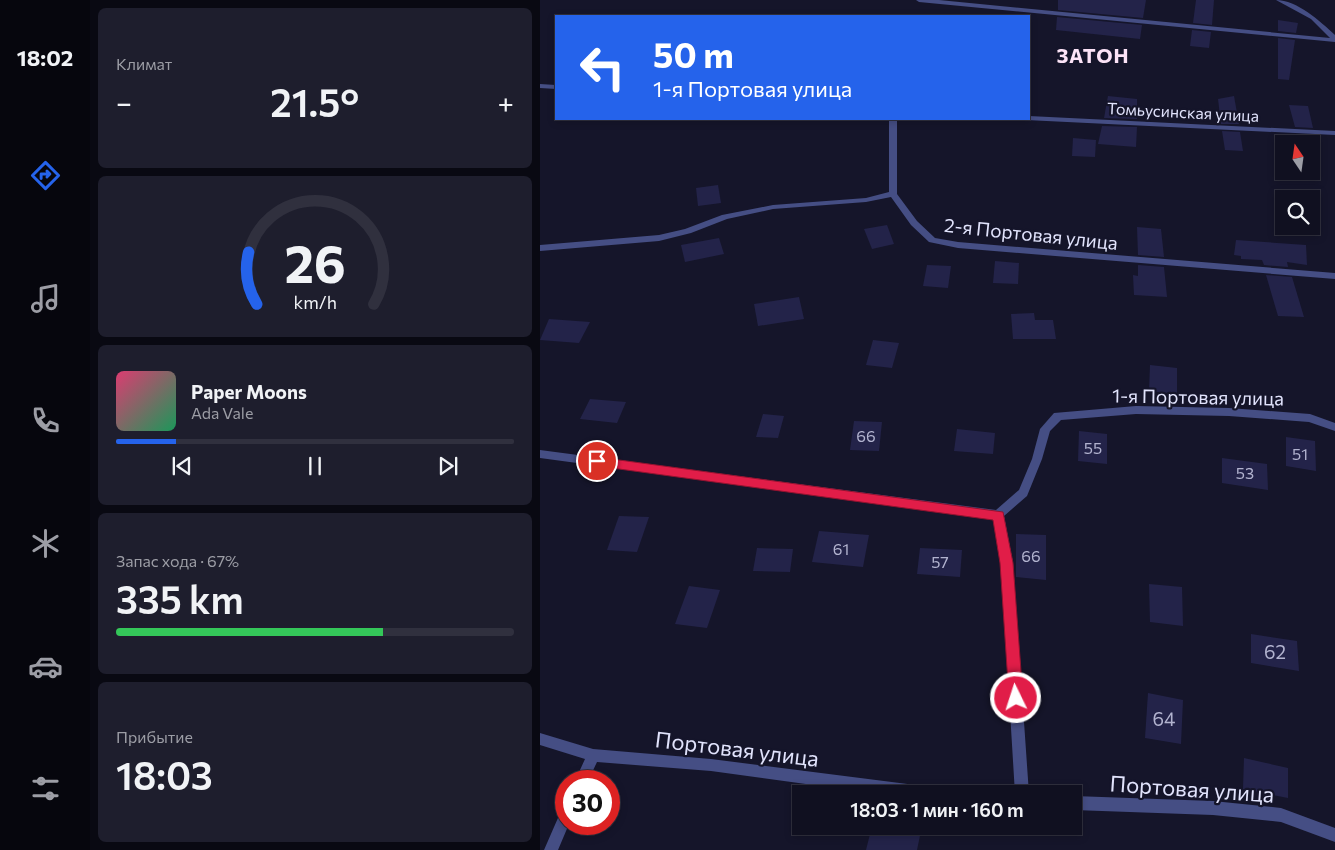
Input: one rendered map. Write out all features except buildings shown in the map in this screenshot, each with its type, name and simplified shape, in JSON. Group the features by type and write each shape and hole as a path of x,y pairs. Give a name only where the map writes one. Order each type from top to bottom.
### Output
{"street":[{"path":"919,0 1335,39"},
{"path":"1280,1 1313,18 1335,39"},
{"path":"540,86 555,87"},
{"name":"Томьусинская улица","path":"1030,118 1335,132"},
{"path":"540,248 659,238 688,231 725,217 773,207 866,200 892,194 893,120"},
{"name":"2-я Портовая улица","path":"892,194 914,223 932,240 958,245 1335,276"},
{"name":"1-я Портовая улица","path":"998,516 1023,493 1037,459 1045,429 1058,416 1136,410 1229,412 1310,418 1335,427"},
{"path":"540,454 998,516 1007,563 1021,785"},
{"name":"Портовая улица","path":"540,738 593,755 711,765 863,785"},
{"path":"586,770 593,755"},
{"name":"Портовая улица","path":"1082,804 1212,808 1281,816 1335,835"},
{"path":"551,850 558,835"}],"district":[{"name":"ЗАТОН","path":"1093,56"}],"route":[{"path":"597,461 998,516 1007,563 1016,698"}]}
